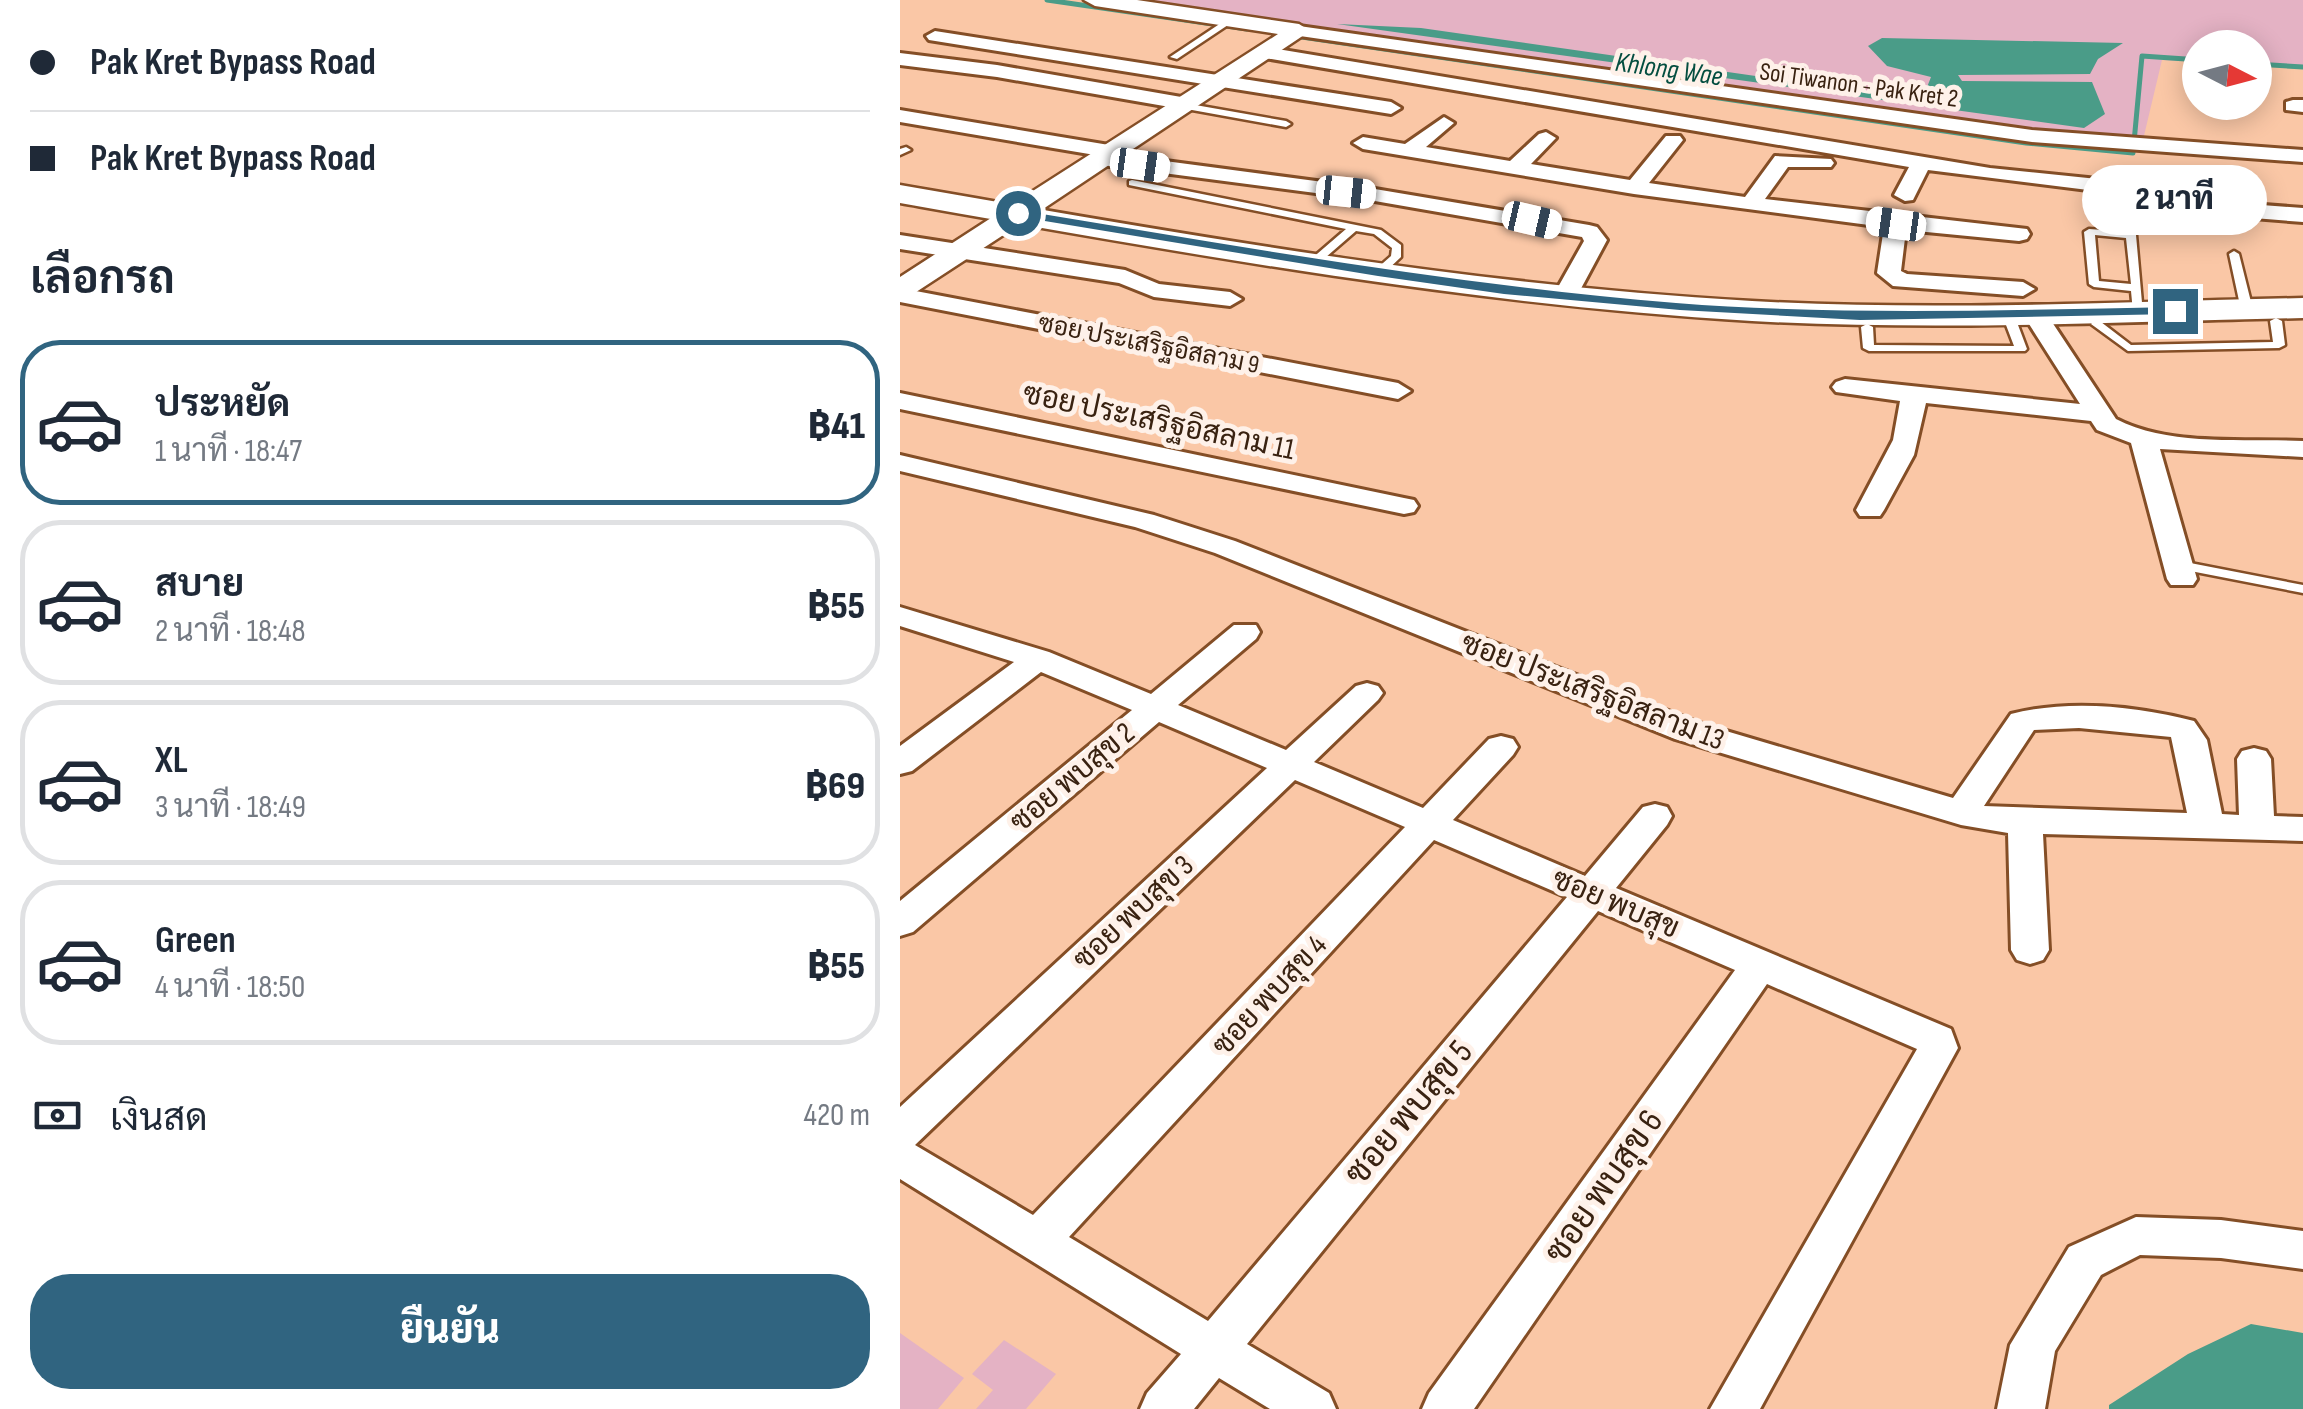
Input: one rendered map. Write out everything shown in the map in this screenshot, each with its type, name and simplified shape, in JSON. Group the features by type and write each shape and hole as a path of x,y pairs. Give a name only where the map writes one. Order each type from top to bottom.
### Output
{"main road":[{"path":"900,194 1010,219 1410,290 1678,317 1868,327 2097,324 2282,315"},
{"path":"900,206 1378,273 1680,306 1918,316 2138,300 2282,315"}],"street":[{"name":"Soi Tiwanon - Pak Kret 2","path":"1095,0 1225,24 2032,136 2303,156"},
{"path":"900,292 1295,34"},
{"path":"935,36 1390,108"},
{"path":"1266,53 1990,174 2169,193"},
{"path":"900,60 997,71 1186,105"},
{"path":"900,116 1108,155 1589,232 1596,240 1566,296"},
{"path":"1409,151 1444,123"},
{"path":"1515,168 1546,138"},
{"path":"1634,188 1673,140"},
{"path":"1362,143 1634,188 1896,224 2018,234"},
{"path":"2140,145 2178,205 2303,216"},
{"path":"1108,155 1275,177"},
{"path":"1751,204 1786,158 1863,169"},
{"path":"1905,195 1922,162"},
{"path":"1896,224 1889,273 1910,281 2023,290"},
{"path":"900,242 1126,276 1154,290 1230,299"},
{"path":"1910,281 1918,316"},
{"name":"ซอย ประเสริฐอิสลาม 9","path":"900,292 1398,390"},
{"path":"2026,325 2114,430 2144,440 2300,457"},
{"path":"1845,387 2099,414"},
{"path":"1870,510 1910,434 1913,394"},
{"name":"ซอย ประเสริฐอิสลาม 11","path":"900,401 1404,506"},
{"path":"2144,440 2181,572"},
{"name":"ซอย ประเสริฐอิสลาม 13","path":"900,463 1144,521 1225,547 1687,731 1961,813 2025,821 2303,829"},
{"name":"ซอย พบสุข","path":"900,616 1038,660 1154,707 1937,1040 1938,1048 1734,1409"},
{"name":"ซอย พบสุข 2","path":"900,922 1245,632"},
{"path":"900,762 1038,660"},
{"name":"ซอย พบสุข 3","path":"900,1133 1367,693"},
{"path":"1961,813 2023,722 2040,716 2066,717 2182,730 2190,740 2207,826"},
{"name":"ซอย พบสุข 4","path":"1037,1241 1500,747"},
{"path":"2254,759 2257,828"},
{"name":"ซอย พบสุข 5","path":"1164,1409 1655,816"},
{"path":"2025,821 2030,950"},
{"name":"ซอย พบสุข 6","path":"1446,1409 1760,964"},
{"path":"900,1158 1312,1409"},
{"path":"2022,1409 2033,1345 2071,1290 2085,1261 2136,1236 2221,1239 2303,1250"}],"lane":[{"path":"1174,57 1225,24"},
{"path":"1186,105 1286,124"},
{"path":"1132,183 1377,232 1397,247 1396,258 1378,273"},
{"path":"1314,262 1355,226"},
{"path":"2088,232 2131,235 2138,300 2094,284 2088,232"},
{"path":"2234,254 2282,315"},
{"path":"2181,572 2303,590"}],"shaded area":[{"path":"1134,0 2303,0 2303,67 2272,66 2272,30 2182,30 2182,61 2162,60 2142,144"},
{"path":"900,1333 964,1378 938,1409 900,1409"},
{"path":"1004,1340 1056,1374 1026,1409 976,1409 993,1390 972,1374"}],"water":[{"path":"1337,24 1421,28 1922,100 1931,77 1887,66 1868,46 1882,38 2123,43 2098,59 2090,74 1958,75 1962,81 2092,82 2105,114 2084,128"},
{"path":"2251,1324 2303,1333 2303,1409 2109,1409 2109,1405 2188,1354"}],"waterway":[{"name":"Khlong Wae","path":"1047,0 1247,29"},
{"name":"Khlong Wae","path":"1295,36 2026,143 2133,153 2142,56 2182,59"},
{"name":"Khlong Wae","path":"2272,65 2303,67"}],"route":[{"path":"1018,213 1378,273 1504,290 1680,306 1860,316 2175,311"}]}
